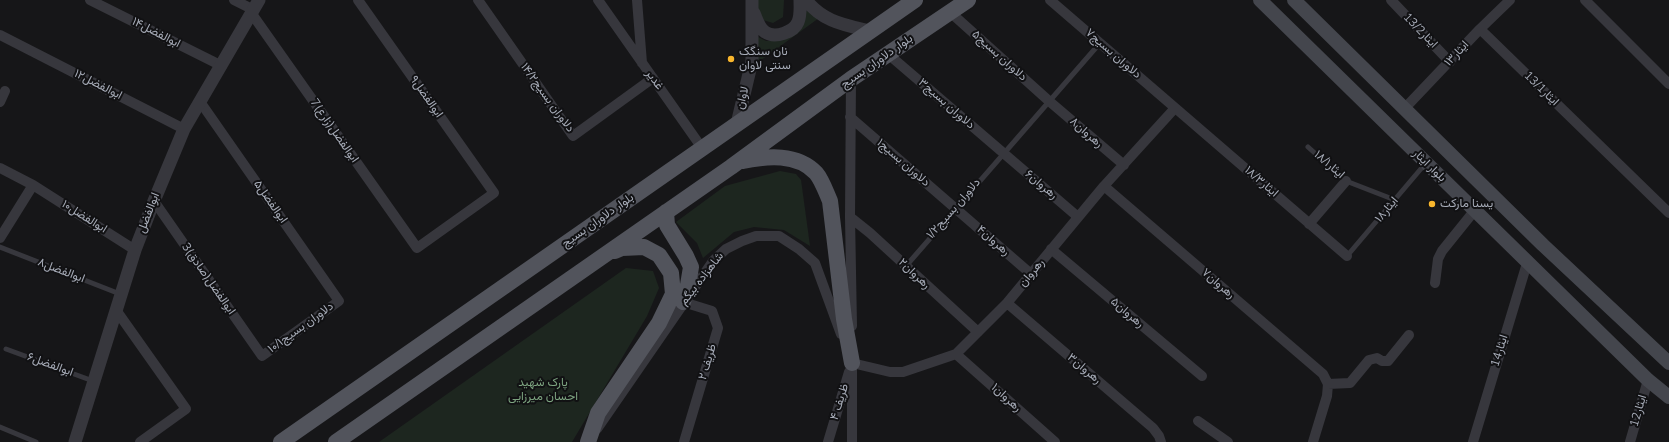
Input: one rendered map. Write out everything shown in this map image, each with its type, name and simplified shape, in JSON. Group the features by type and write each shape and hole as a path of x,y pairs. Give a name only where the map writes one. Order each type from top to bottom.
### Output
{"main road":[{"name":"بلوار دلاوران بسیج","path":"281,442 915,0"},
{"name":"بلوار دلاوران بسیج","path":"336,442 737,162 851,79 968,0"},
{"name":"بلوار ایثار","path":"1260,0 1426,163 1528,260 1648,380 1669,397"},
{"name":"بلوار ایثار","path":"1294,0 1543,245 1669,363"},
{"path":"1278,17 1294,0"},
{"path":"737,162 776,156 790,159 816,173 823,185 830,201 844,319 852,363"},
{"path":"666,212 667,225 671,235 686,256 690,267 688,285 683,302"},
{"path":"588,442 598,413 658,323 673,294 671,273 665,262 652,251 637,247 622,248 606,254"}],"street":[{"name":"ابوالفضل۱۴","path":"90,0 222,66"},
{"path":"234,0 255,8"},
{"name":"ابوالفضل۹","path":"358,0 494,193 417,248"},
{"name":"۱۴/۲دلاوران بسیج","path":"478,0 573,136 653,78"},
{"path":"598,0 642,63"},
{"name":"غدیر","path":"637,0 642,63 702,148"},
{"path":"752,5 759,25 766,33 778,35 790,31 798,23 800,0"},
{"path":"806,0 815,12 838,24 870,31"},
{"name":"دلاوران بسیج۷","path":"1050,0 1175,108"},
{"name":"ایثار13/2","path":"1391,0 1450,62"},
{"name":"ایثار۱۳","path":"1405,108 1480,29 1510,0"},
{"path":"1585,0 1669,84"},
{"name":"لاوان","path":"737,124 752,62 752,5"},
{"name":"ابوالفضل","path":"74,442 136,250 154,201 184,129 201,103 255,8"},
{"name":"7ابوالفضل(زارع)","path":"255,8 417,248"},
{"name":"دلاوران بسیج۵","path":"950,12 1049,101"},
{"name":"ایثار13/1","path":"1480,29 1669,213"},
{"name":"ابوالفضل۱۲","path":"0,35 184,129"},
{"name":"دلاوران بسیج۳","path":"888,54 1003,153"},
{"path":"851,79 850,216 852,442"},
{"path":"0,102 5,91"},
{"name":"رهروان۸","path":"1049,101 1124,165"},
{"name":"ابوالفضل۵","path":"201,103 339,300"},
{"name":"رهروان","path":"852,363 890,372 903,372 956,354 1007,303 1104,186 1175,108"},
{"name":"ایثار۱۸/۳","path":"1175,108 1347,256"},
{"name":"دلاوران بسیج۱","path":"850,117 955,208"},
{"name":"رهروان۶","path":"1003,153 1078,217"},
{"name":"ابوالفضل۱۰","path":"0,168 33,185 136,250"},
{"path":"1309,224 1346,181"},
{"path":"0,238 33,185"},
{"name":"رهروان۷","path":"1104,186 1323,374 1328,384"},
{"name":"3ابوالفضل(صادق)","path":"154,201 262,356"},
{"name":"رهروان۴","path":"955,208 1030,274"},
{"path":"1435,283 1438,259 1442,251 1475,210"},
{"name":"رهروان۲","path":"850,216 978,332"},
{"name":"شاهزاده بیگم","path":"588,442 683,302 713,261 726,249 756,236 779,236 799,249 815,263 852,363"},
{"name":"رهروان۵","path":"1052,249 1202,376"},
{"name":"ایثار14","path":"1473,442 1528,260"},
{"name":"۱۰/۱دلاوران بسیج","path":"262,356 339,300"},
{"name":"ظریف ۲","path":"683,302 712,311 718,328 684,442"},
{"name":"رهروان۳","path":"1007,303 1153,428 1160,439"},
{"path":"116,310 186,409 140,442"},
{"path":"1313,442 1327,396 1328,384 1350,382 1370,360 1377,358 1386,362 1388,361 1409,335"},
{"name":"رهروان۱","path":"956,354 1055,442"},
{"name":"ظریف ۴","path":"828,442 852,363"},
{"name":"ایثار12","path":"1630,442 1648,380"},
{"path":"1198,421 1228,442"}],"lane":[{"name":"دلاوران بسیج۱/۲","path":"906,266 1100,43"},
{"name":"ایثار۱۸/۱","path":"1308,147 1346,181 1395,200"},
{"name":"ایثار۱۸","path":"1347,256 1426,163"},
{"name":"ابوالفضل۸","path":"0,247 121,294"},
{"name":"ابوالفضل۶","path":"6,349 94,381"},
{"path":"0,427 36,442"}],"green space":[{"path":"757,0 784,0 783,17 773,23 763,20 758,9"},
{"path":"802,8 819,18 757,63 758,37 766,41 775,41"},
{"path":"780,171 796,174 801,180 810,246 784,230 754,227 734,232 703,258 697,243 676,222 725,186"},
{"name":"پارک شهید احسان میرزایی","path":"626,268 653,271 659,288 647,316 572,442 379,442"}],"place":[{"name":"نان سنگک سنتی لاوان","path":"731,59"},
{"name":"یسنا مارکت","path":"1432,204"}]}
